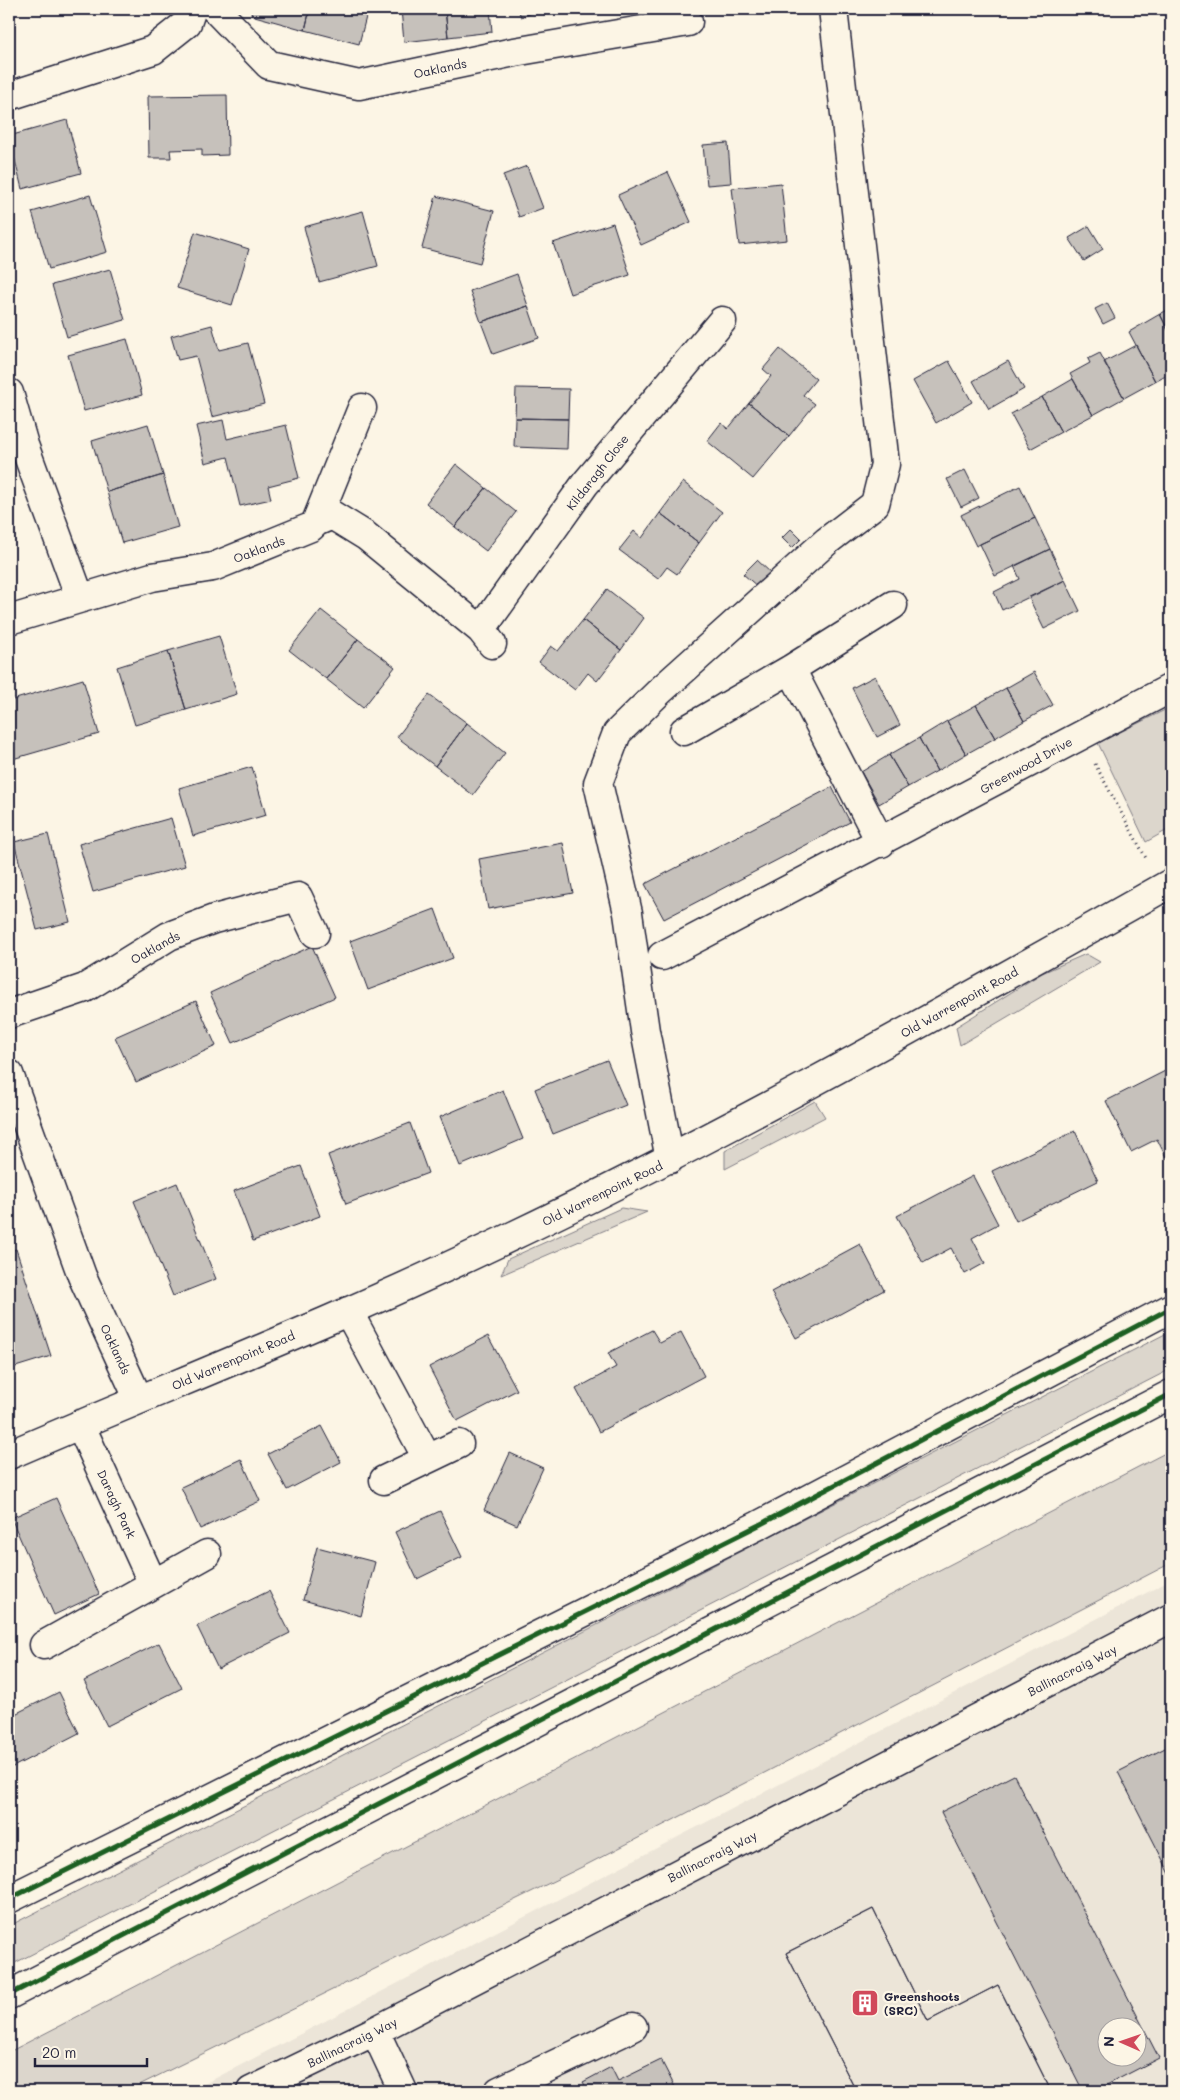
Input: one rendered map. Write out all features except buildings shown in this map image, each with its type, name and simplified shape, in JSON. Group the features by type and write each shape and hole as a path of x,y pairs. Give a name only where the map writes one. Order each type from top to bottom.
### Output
{"main road":[{"path":"9,96 153,50 187,23 192,9"},
{"name":"Oaklands","path":"215,9 269,65 358,84 514,52 688,22"},
{"path":"670,1159 645,1031 628,913 598,782 617,733 667,684 819,547 875,504 885,464 833,9"},
{"name":"Kildaragh Close","path":"316,522 332,515 366,536 487,638 585,484 722,321"},
{"path":"9,393 24,445 80,598"},
{"path":"316,522 362,408"},
{"name":"Oaklands","path":"9,620 152,576 212,567 282,541 311,527 316,522"},
{"path":"684,731 790,670 893,605"},
{"path":"790,670 880,842"},
{"name":"Greenwood Drive","path":"662,956 1171,688"},
{"name":"Old Warrenpoint Road","path":"9,1455 348,1311 479,1252 670,1159 943,1011 1171,883"},
{"name":"Oaklands","path":"9,1014 85,988 169,936 214,919 298,897 315,933"},
{"name":"Oaklands","path":"9,1074 82,1276 139,1400"},
{"path":"9,1899 759,1525 1171,1308"},
{"path":"348,1311 427,1458"},
{"path":"9,1994 1171,1394"},
{"name":"Daragh Park","path":"80,1424 153,1584"},
{"path":"384,1480 459,1444"},
{"path":"44,1645 207,1554"},
{"name":"Ballinacraig Way","path":"251,2091 376,2031 1171,1618"},
{"path":"499,2091 633,2028"},
{"path":"376,2031 403,2091"}],"path":[{"path":"1082,734 1087,749 1149,865"}],"shaded area":[{"path":"1171,707 1171,828 1146,842 1098,743"},
{"path":"1086,954 1100,962 960,1045 956,1027 1042,973"},
{"path":"815,1101 825,1117 725,1169 725,1151"},
{"path":"621,1208 647,1212 501,1275 508,1259"},
{"path":"1171,1331 1171,1369 9,1966 9,1926"},
{"path":"1171,1450 1171,1563 588,1864 127,2091 9,2091 9,2052"},
{"path":"1171,1580 1171,2091 191,2091"}],"cycle path":[{"path":"9,1899 759,1525 1171,1308"},
{"path":"9,1995 1171,1394"}],"place":[{"name":"Greenshoots (SRC)","path":"865,2003"}]}
